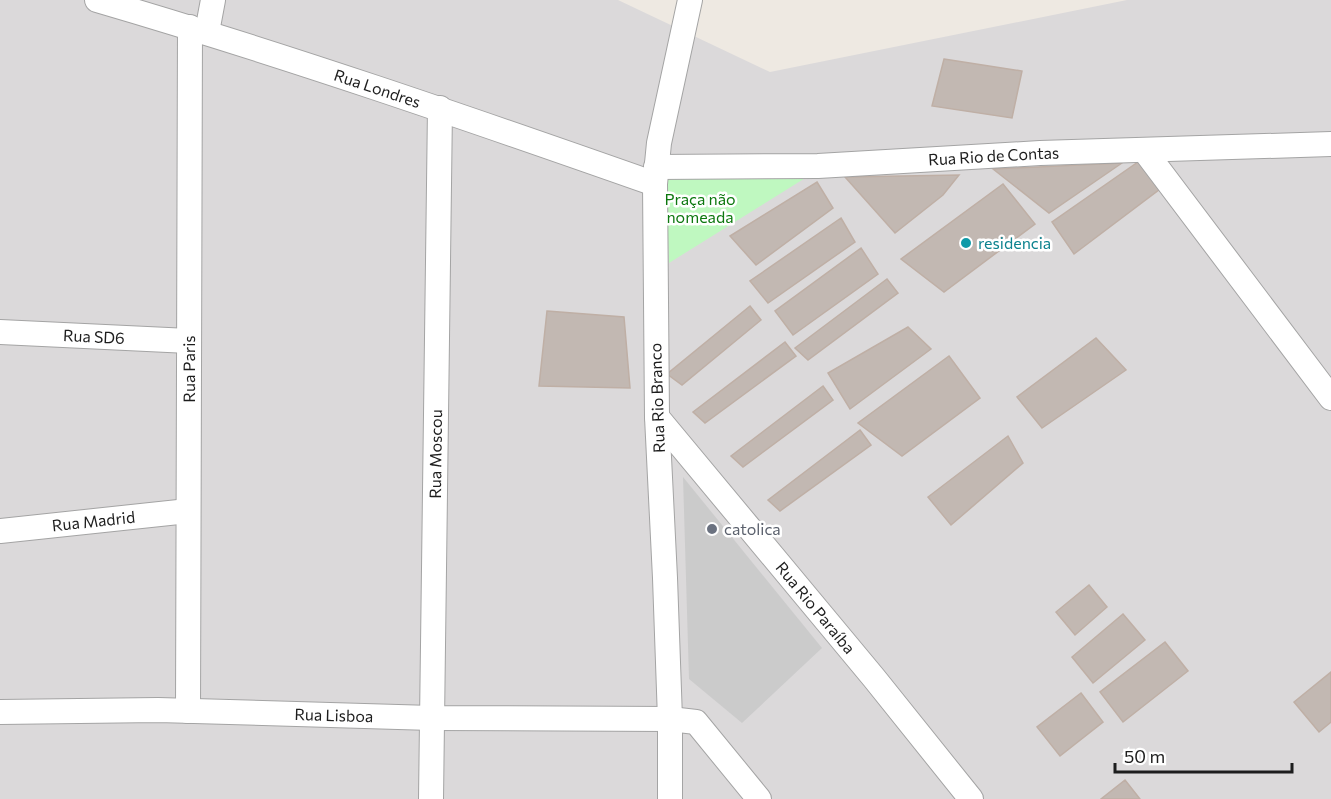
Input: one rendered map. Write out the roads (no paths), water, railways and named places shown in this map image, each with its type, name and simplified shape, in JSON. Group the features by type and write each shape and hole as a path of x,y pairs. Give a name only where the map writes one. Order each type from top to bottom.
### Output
{"street":[{"name":"Rua Londres","path":"97,0 199,30 655,176"},
{"name":"Rua Paris","path":"188,711 189,341 199,30 213,0"},
{"name":"Rua Rio Branco","path":"670,799 670,719 657,417 655,176 659,143 690,0"},
{"name":"Rua Moscou","path":"431,799 440,108"},
{"name":"Rua Rio de Contas","path":"655,176 1040,153 1331,144"},
{"path":"1144,150 1331,398"},
{"name":"Rua SD6","path":"0,332 189,341"},
{"name":"Rua Rio Paraíba","path":"657,417 971,799"},
{"name":"Rua Madrid","path":"0,531 188,511"},
{"name":"Rua Lisboa","path":"0,712 188,711 432,718 670,719 696,722 759,799"}],"place":[{"name":"residencia","path":"966,243"},
{"name":"catolica","path":"712,529"}],"park label":[{"name":"Praça não nomeada","path":"700,208"}]}
